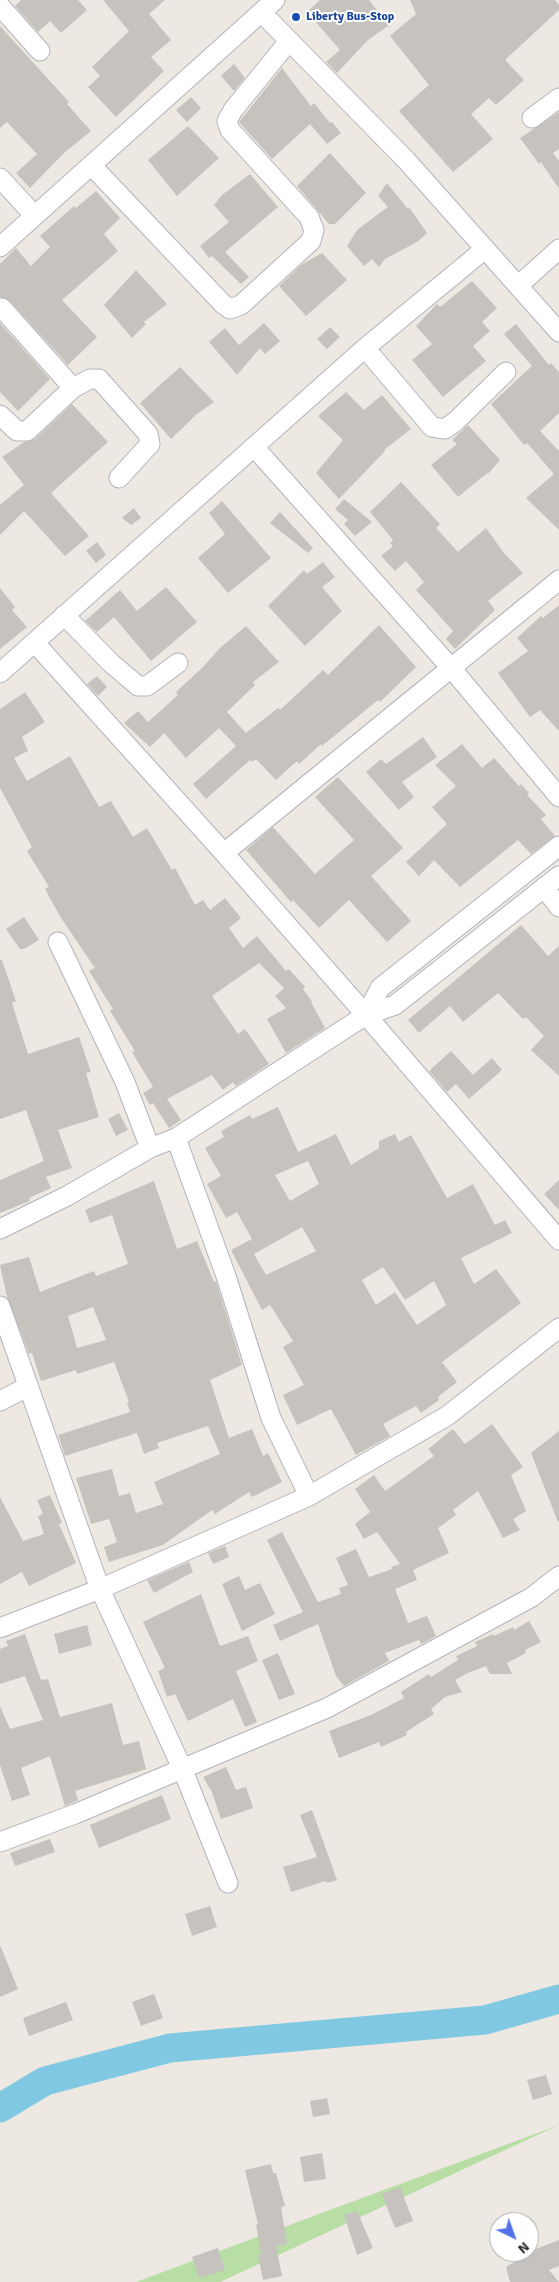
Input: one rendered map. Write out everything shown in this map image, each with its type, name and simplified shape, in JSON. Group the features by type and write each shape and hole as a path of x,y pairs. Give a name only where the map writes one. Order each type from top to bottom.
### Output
{"street":[{"path":"0,6 40,51"},
{"path":"0,247 268,6 289,41 406,160 559,332"},
{"path":"92,166 223,304 230,309 241,305 311,241 314,230 309,217 230,130 227,120 289,41"},
{"path":"532,118 559,98"},
{"path":"0,178 34,215"},
{"path":"519,285 559,248"},
{"path":"0,673 255,448 365,348 485,249"},
{"path":"2,308 73,388"},
{"path":"365,348 432,427 445,429 456,422 506,372"},
{"path":"0,415 17,431 27,431 73,388 90,379 100,380 148,434 150,444 119,478"},
{"path":"255,448 452,669 559,797"},
{"path":"224,852 452,669 559,580"},
{"path":"64,615 138,686 146,686 178,663"},
{"path":"35,643 224,852 559,1240"},
{"path":"366,1015 380,988 559,846"},
{"path":"0,1229 67,1196 150,1148 176,1138 366,1015 395,1006 559,876"},
{"path":"544,888 559,907"},
{"path":"58,942 125,1082 150,1148"},
{"path":"176,1138 226,1276 271,1418 310,1496"},
{"path":"0,1306 27,1387 100,1589 182,1768 228,1883"},
{"path":"0,1628 100,1589 310,1496 447,1416 559,1328"},
{"path":"0,1401 27,1387"},
{"path":"0,1842 76,1814 327,1708 532,1597 559,1576"}],"green space":[{"path":"559,2125 220,2282 136,2282"}],"building":[{"path":"21,0 78,0 87,10 61,33 50,21 38,32 15,6"},
{"path":"103,0 165,0 149,14 171,40 151,57 164,71 116,117 88,87 100,76 92,67 129,31"},
{"path":"320,0 369,0 389,25 368,40 337,73 326,62 340,50 307,12"},
{"path":"410,0 555,0 559,5 559,10 505,60 524,80 496,105 489,98 471,114 493,139 453,172 399,111 429,85 390,36 416,14"},
{"path":"0,26 69,102 67,104 91,131 64,153 30,188 16,173 37,154 7,122 0,128"},
{"path":"234,64 245,78 234,91 221,76"},
{"path":"282,68 311,106 314,103 341,133 327,144 310,124 272,159 239,122"},
{"path":"191,97 201,108 187,122 176,110"},
{"path":"559,112 559,149 553,153 559,161 559,189 541,162 539,164 520,138"},
{"path":"188,126 219,158 177,196 148,160"},
{"path":"330,153 366,193 335,224 329,224 297,186"},
{"path":"250,174 278,207 225,252 249,277 241,284 212,256 209,258 200,246 229,222 214,205 222,195"},
{"path":"387,183 408,209 409,207 427,233 417,242 385,259 379,267 372,259 364,266 347,246 357,230 388,207 378,196"},
{"path":"96,191 120,218 104,234 118,251 62,300 97,337 68,365 10,301 0,297 0,264 16,248 31,266 50,247 40,236 74,206 76,208"},
{"path":"322,253 347,280 306,316 279,286 301,265"},
{"path":"136,270 167,304 144,322 146,324 132,338 104,305"},
{"path":"472,281 497,308 482,322 490,331 473,346 486,361 443,397 412,360 432,344 416,326 437,304 440,307"},
{"path":"0,323 50,379 18,411 0,392"},
{"path":"264,323 280,341 265,354 260,348 237,375 209,342 225,328 239,345"},
{"path":"516,324 549,365 551,363 559,372 559,413 540,431 559,451 559,530 526,498 554,474 527,443 524,445 491,404 532,366 504,334"},
{"path":"330,327 340,337 327,349 317,339"},
{"path":"180,367 214,402 197,414 171,439 140,403"},
{"path":"346,392 364,410 382,395 411,429 384,450 339,499 316,473 343,440 318,416"},
{"path":"72,404 108,442 51,493 89,536 65,556 24,511 0,535 0,505 24,485 2,457 24,442 35,439"},
{"path":"468,425 500,460 488,474 458,497 431,465 457,444 452,440"},
{"path":"401,482 440,524 436,528 458,552 486,528 504,553 523,573 488,601 495,610 455,649 446,639 453,631 416,590 424,582 406,561 395,571 381,556 393,546 390,543 393,540 370,512"},
{"path":"344,499 372,522 355,536 344,524 348,520 335,509"},
{"path":"222,501 271,558 228,593 198,558 225,534 209,513"},
{"path":"134,508 141,518 131,525 122,518"},
{"path":"280,512 313,548 308,553 270,523"},
{"path":"97,542 106,555 96,563 86,551"},
{"path":"323,562 335,577 322,587 342,611 305,646 268,606 304,570 307,574"},
{"path":"166,587 197,622 151,661 114,617 97,632 85,621 120,590 137,611"},
{"path":"0,588 15,607 12,610 27,627 0,649"},
{"path":"559,605 559,731 540,710 530,717 498,673 528,651 517,638 541,616 543,618"},
{"path":"379,625 416,667 380,702 378,700 322,746 321,744 299,764 297,761 276,780 256,759 252,762 250,760 206,799 193,784 236,746 219,728 186,758 164,733 150,747 124,723 138,711 148,722 178,695 176,692 220,648 246,626 279,662 253,682 255,685 227,712 246,733 278,708 280,710 323,670 328,675"},
{"path":"97,676 107,687 98,696 87,684"},
{"path":"25,692 45,722 22,737 28,751 14,758 27,781 70,756 99,807 111,801 133,837 147,828 172,870 175,868 195,905 203,900 210,910 225,898 241,918 229,928 243,948 257,936 286,971 289,969 305,987 303,989 312,1001 325,1028 286,1053 267,1019 286,1008 275,996 284,988 259,963 212,996 238,1034 245,1029 269,1064 236,1086 233,1082 223,1090 212,1075 167,1099 181,1120 169,1128 153,1103 150,1105 143,1093 153,1087 132,1052 135,1051 110,1011 113,1009 89,971 95,968 61,918 45,889 49,887 27,851 32,847 0,788 0,709"},
{"path":"423,737 437,757 402,782 414,797 399,810 366,772 381,759 386,764"},
{"path":"462,744 482,768 494,758 519,786 521,784 529,793 527,795 546,815 541,819 555,836 531,854 518,840 460,887 434,860 419,876 406,862 447,824 432,807 456,786 435,765"},
{"path":"338,777 403,848 371,876 411,921 387,942 349,900 319,928 293,900 291,902 246,850 273,827 315,874 354,840 315,797"},
{"path":"24,917 39,940 24,949 20,949 6,929"},
{"path":"521,925 548,956 559,946 559,1076 531,1050 544,1036 526,1017 523,1019 498,993 463,1022 450,1006 419,1033 408,1020"},
{"path":"0,960 2,960 16,1001 12,1003 28,1054 79,1037 91,1072 86,1073 99,1117 58,1130 72,1168 46,1177 51,1188 29,1198 30,1201 0,1213 0,1180 44,1161 26,1110 0,1119"},
{"path":"451,1051 473,1075 492,1058 502,1070 469,1099 456,1084 447,1092 429,1071"},
{"path":"278,1107 298,1152 336,1134 351,1165 379,1148 379,1141 395,1134 399,1142 411,1135 447,1198 473,1184 495,1225 505,1220 512,1233 461,1258 474,1284 496,1269 521,1303 442,1362 457,1382 438,1397 439,1400 421,1413 416,1406 383,1424 390,1436 356,1455 331,1409 297,1425 283,1395 304,1385 283,1347 293,1341 270,1305 262,1310 231,1250 252,1239 237,1212 226,1218 207,1184 221,1176 205,1148 224,1137 221,1131 250,1115 252,1119","holes":["308,1161 319,1184 290,1201 275,1175","302,1227 316,1251 266,1275 254,1254","383,1267 405,1300 434,1281 446,1305 417,1325 395,1292 376,1305 362,1280"]},
{"path":"119,1113 128,1130 116,1136 108,1119"},
{"path":"559,1180 559,1210 544,1194"},
{"path":"154,1181 177,1249 197,1241 214,1282 216,1281 242,1365 210,1380 229,1438 252,1429 263,1456 268,1453 282,1482 252,1497 249,1492 215,1514 212,1510 163,1545 109,1562 104,1547 117,1542 109,1519 91,1524 76,1478 112,1469 119,1496 130,1493 136,1513 163,1504 154,1482 220,1454 208,1426 157,1443 159,1448 144,1454 137,1433 65,1456 58,1435 130,1412 127,1403 129,1402 114,1362 77,1374 76,1370 41,1381 32,1353 29,1354 7,1297 0,1265 29,1257 40,1292 94,1271 96,1276 128,1264 112,1215 90,1223 85,1210","holes":["93,1307 106,1340 77,1348 68,1316"]},
{"path":"492,1424 523,1467 511,1475 526,1511 513,1519 520,1530 503,1538 478,1491 453,1510 456,1515 438,1528 449,1553 413,1570 417,1580 395,1589 408,1623 427,1616 436,1636 421,1644 419,1640 385,1653 389,1661 344,1686 336,1676 318,1624 280,1641 273,1625 303,1612 267,1540 282,1532 318,1602 341,1594 339,1588 348,1585 336,1558 356,1549 369,1577 392,1569 391,1567 400,1564 377,1532 364,1539 355,1524 370,1512 355,1489 374,1475 385,1491 434,1456 428,1449 453,1429 465,1444"},
{"path":"559,1431 559,1522 558,1522 531,1453"},
{"path":"50,1495 62,1523 59,1524 76,1563 29,1586 22,1572 0,1584 0,1497 23,1541 44,1534 38,1516 43,1514 37,1500"},
{"path":"225,1546 229,1557 213,1564 208,1553"},
{"path":"189,1562 193,1572 154,1593 147,1580"},
{"path":"239,1576 245,1590 260,1583 275,1614 242,1631 222,1584"},
{"path":"201,1594 220,1646 248,1636 258,1661 236,1671 257,1722 245,1727 233,1699 188,1721 175,1694 167,1697 158,1671 165,1668 143,1622"},
{"path":"529,1621 541,1642 525,1650 526,1653 507,1663 512,1674 490,1674 486,1666 468,1673 455,1680 462,1692 445,1697 431,1709 434,1714 406,1732 407,1735 381,1747 379,1742 339,1758 329,1731 371,1715 404,1698 401,1692 429,1674 431,1677 458,1660 456,1656 477,1646 475,1642 513,1627 514,1630"},
{"path":"87,1625 92,1645 59,1654 54,1634"},
{"path":"25,1634 41,1680 48,1679 60,1717 112,1703 123,1745 139,1741 146,1769 75,1791 78,1800 65,1806 50,1756 21,1768 30,1795 12,1801 0,1765 0,1706 10,1729 43,1720 25,1676 0,1684 0,1649 8,1646 6,1641"},
{"path":"278,1653 295,1694 279,1700 262,1660"},
{"path":"226,1767 236,1790 246,1787 253,1808 221,1819 212,1792 203,1777"},
{"path":"162,1795 171,1819 99,1848 90,1825"},
{"path":"312,1810 337,1880 327,1883 326,1881 291,1892 283,1867 317,1857 300,1815"},
{"path":"50,1839 55,1852 15,1866 10,1853"},
{"path":"210,1906 217,1927 192,1936 185,1914"},
{"path":"0,1945 18,1989 0,1997"},
{"path":"154,1994 163,2018 141,2026 132,2002"},
{"path":"66,2002 73,2020 29,2036 23,2018"},
{"path":"546,2075 552,2094 533,2100 527,2080"},
{"path":"327,2098 330,2114 313,2117 310,2101"},
{"path":"322,2153 326,2179 304,2182 300,2157"},
{"path":"271,2164 273,2173 276,2173 285,2206 281,2207 287,2244 276,2246 282,2276 263,2280 258,2255 261,2254 256,2225 258,2224 245,2170"},
{"path":"400,2187 413,2221 395,2228 382,2194"},
{"path":"357,2211 373,2248 357,2255 344,2215"},
{"path":"559,2240 559,2266 549,2270 559,2282 510,2282 506,2267 514,2262 539,2262 539,2248"},
{"path":"218,2248 225,2270 199,2278 192,2257"}],"waterway":[{"path":"0,2108 45,2081 170,2048 485,2020 559,1999"}],"place":[{"name":"Liberty Bus-Stop","path":"296,17"}]}
